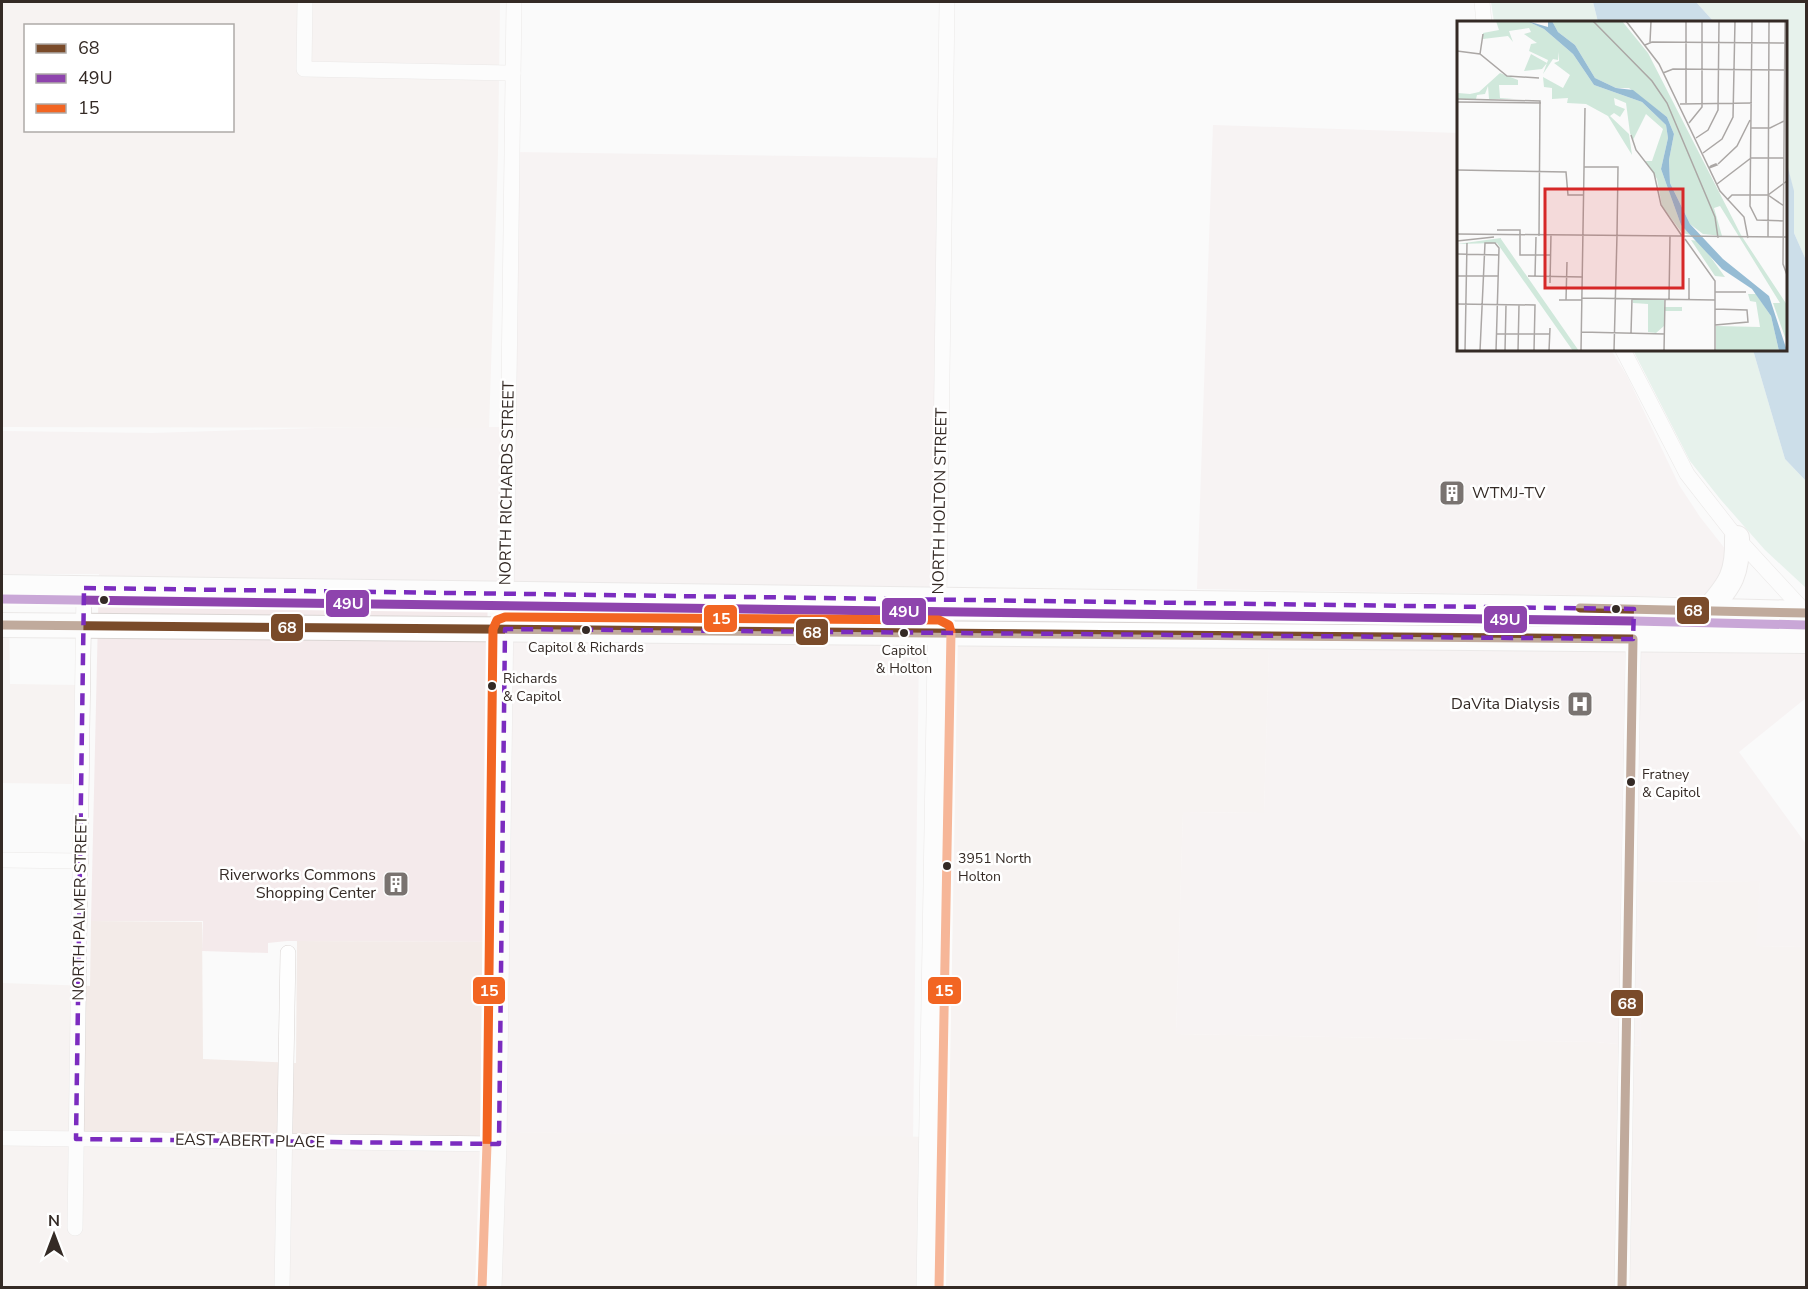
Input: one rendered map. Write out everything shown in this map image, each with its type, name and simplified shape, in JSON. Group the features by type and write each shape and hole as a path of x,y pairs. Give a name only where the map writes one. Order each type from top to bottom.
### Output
{"main road":[{"path":"1708,610 1725,591 1735,573 1737,538"},
{"path":"2,587 1806,613"},
{"name":"NORTH HOLTON STREET","path":"927,1287 939,599"},
{"path":"2,625 1806,641"}],"street":[{"path":"305,2 304,69 513,73"},
{"name":"NORTH RICHARDS STREET","path":"494,1287 499,1144 514,2"},
{"name":"NORTH HOLTON STREET","path":"939,599 948,2"},
{"path":"1482,2 1484,21"},
{"path":"1624,351 1687,474 1737,538 1806,613"},
{"name":"NORTH PALMER STREET","path":"75,1228 84,588"},
{"path":"1622,1287 1634,609"},
{"path":"2,860 81,861"},
{"path":"282,1287 288,953"},
{"name":"EAST ABERT PLACE","path":"2,1138 499,1144"}],"highlighted area":[{"path":"84,588 1634,609 1633,639 505,629 499,1144 76,1139"}],"shaded area":[{"path":"2,2 500,2 498,153 489,428 2,427"},
{"path":"1213,125 1457,133 1457,351 1612,351 1627,376 1679,485 1726,550 1730,566 1704,597 1197,589"},
{"path":"512,152 945,158 939,599 488,594 487,636 919,644 913,1138 506,1132 509,942 287,941 268,943 268,953 202,951 203,921 91,921 99,574 2,574 2,431 152,433 317,428 508,427"},
{"path":"2,631 9,631 10,684 76,685 72,784 2,783"},
{"path":"952,642 1269,647 1264,813 1183,812 1176,1034 1595,1042 1641,1046 1639,882 1760,881 1756,946 1806,947 1806,1287 2,1288 2,983 90,986 91,921 202,922 203,1059 296,1063 297,941 509,942 506,1132 943,1137"},
{"path":"1269,647 1806,654 1806,698 1739,752 1806,844 1806,947 1755,946 1760,881 1640,882 1641,1046 1595,1042 1176,1034 1183,812 1264,813"}],"green space":[{"path":"1491,2 1593,2 1598,21 1494,21"},
{"path":"1696,2 1806,2 1806,260 1794,233 1793,189 1787,164 1787,21 1713,21"},
{"path":"1634,351 1753,351 1785,459 1806,481 1806,588 1765,550 1690,461"}],"water":[{"path":"1593,2 1696,2 1713,21 1598,21"},
{"path":"1787,164 1794,191 1794,233 1806,260 1806,481 1785,459 1753,351 1787,351"}],"transit line":[{"name":"49U","path":"2,599 1806,625"},
{"name":"68","path":"1580,608 1806,613"},
{"name":"15","path":"482,1288 487,1144 493,629 497,620 505,617 939,620 949,625 951,632 939,1288"},
{"name":"68","path":"2,625 1633,639 1622,1288"}],"place":[{"name":"WTMJ-TV","path":"1452,493"},
{"name":"Capitol & Richards","path":"586,630"},
{"name":"Capitol & Holton","path":"904,633"},
{"name":"Richards & Capitol","path":"492,686"},
{"name":"DaVita Dialysis","path":"1580,704"},
{"name":"Fratney & Capitol","path":"1631,782"},
{"name":"3951 North Holton","path":"947,866"},
{"name":"Riverworks Commons Shopping Center","path":"396,884"}]}
